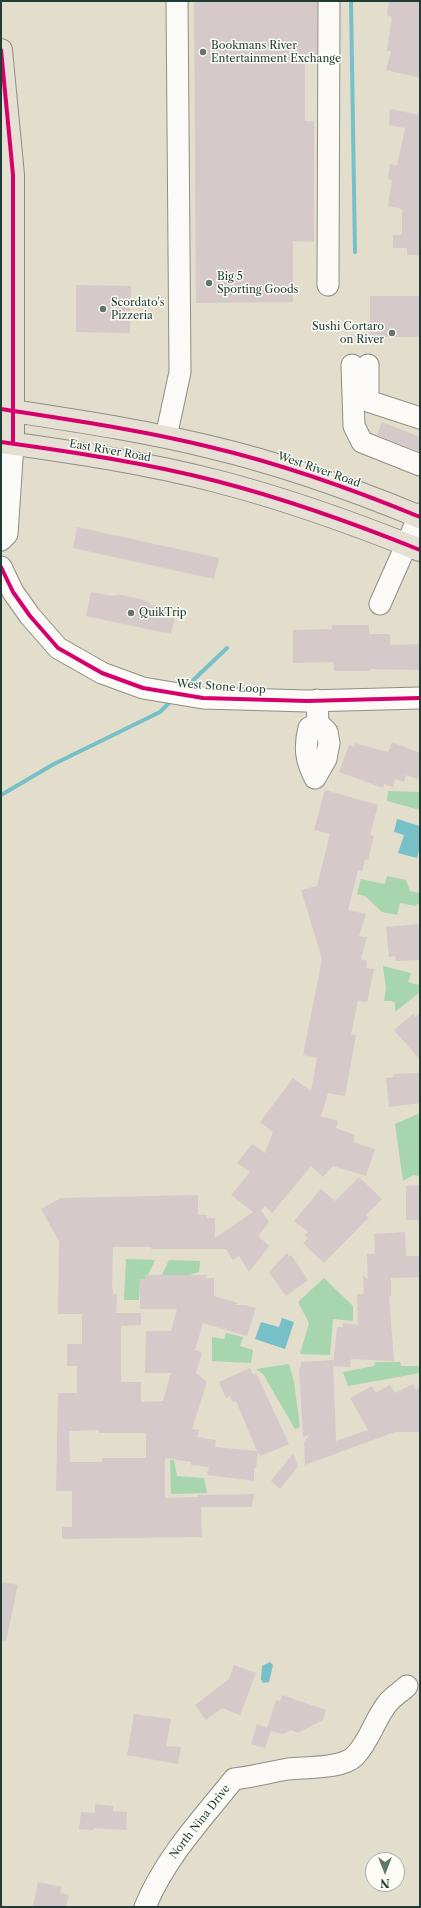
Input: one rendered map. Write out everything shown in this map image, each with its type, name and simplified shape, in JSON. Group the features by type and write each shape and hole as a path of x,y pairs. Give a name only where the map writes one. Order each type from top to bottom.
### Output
{"main road":[{"path":"1,50 13,175 7,443"},
{"path":"7,410 166,437"},
{"name":"West River Road","path":"166,437 249,457 330,482 420,516"},
{"name":"East River Road","path":"7,443 133,463 215,481 296,504 413,548"}],"street":[{"path":"166,437 180,372 177,1"},
{"path":"328,285 329,1"},
{"path":"420,418 368,401 360,365 354,426 362,442 420,465"},
{"path":"1,540 7,534 7,443"},
{"path":"380,604 413,548 420,516"},
{"name":"West Stone Loop","path":"1,567 13,592 30,616 58,648 102,673 143,688 203,698 317,700 420,698"},
{"path":"317,700 318,723"},
{"name":"North Nina Drive","path":"145,1907 154,1885 179,1846 234,1779 347,1762 364,1746 386,1705 407,1686"}],"green space":[{"path":"388,791 420,792 420,810 387,801"},
{"path":"387,876 406,880 410,891 419,893 420,889 420,905 417,904 416,906 400,903 397,915 382,912 365,896 357,894 361,879 385,884"},
{"path":"383,966 411,973 408,982 418,985 420,980 420,992 395,1012 395,1003 391,1001 384,1001 386,988"},
{"path":"420,1113 420,1176 413,1175 403,1181 395,1124"},
{"path":"126,1259 155,1260 148,1275 145,1275 145,1279 140,1279 139,1300 124,1300"},
{"path":"169,1260 200,1261 199,1272 189,1275 162,1275"},
{"path":"324,1278 353,1306 353,1321 333,1319 330,1355 300,1354 309,1323 298,1302"},
{"path":"226,1333 243,1337 240,1346 253,1350 251,1363 212,1361 212,1337 224,1339"},
{"path":"375,1362 400,1362 401,1366 420,1366 420,1373 348,1386 343,1372 374,1366"},
{"path":"289,1364 294,1382 300,1427 295,1429 263,1374 256,1369"},
{"path":"170,1460 174,1460 177,1476 204,1478 207,1493 171,1494"}],"water":[{"path":"397,819 420,826 420,847 417,858 398,853 404,835 394,832"},
{"path":"282,1318 294,1322 285,1349 255,1339 261,1322 279,1327"},
{"path":"270,1662 273,1665 269,1682 263,1683 261,1679 262,1666"}],"building":[{"path":"194,1 317,1 317,63 305,63 305,121 314,121 314,242 293,241 293,302 196,303"},
{"path":"389,1 420,1 420,78 386,70 391,51 387,51 392,17 387,15"},
{"path":"390,109 420,115 420,255 407,255 407,248 393,248 393,235 402,235 402,209 388,206 392,180 388,179 390,164 397,166 405,128 389,125"},
{"name":"Scordato's Pizzeria","path":"76,285 131,286 130,333 76,332"},
{"path":"370,296 420,296 420,337 370,337"},
{"path":"382,422 420,437 420,452 377,435"},
{"path":"77,527 219,558 214,579 73,548"},
{"name":"QuikTrip","path":"91,592 112,596 116,596 117,594 148,601 151,605 176,610 171,634 86,616"},
{"path":"332,625 369,625 369,634 390,634 390,645 420,644 420,670 371,669 369,671 334,671 333,662 293,663 293,630 332,629"},
{"path":"392,742 420,753 420,780 406,775 404,782 395,779 393,787 384,784 383,788 339,772 349,745 354,747 355,743 388,752"},
{"path":"325,790 378,805 370,835 374,836 368,860 365,859 362,871 358,870 348,910 366,914 359,936 367,937 361,959 367,961 366,968 374,969 367,1002 358,1001 351,1034 356,1035 345,1096 328,1093 321,1116 338,1121 336,1128 355,1135 353,1142 375,1149 366,1176 333,1166 323,1177 311,1166 272,1213 265,1206 261,1210 269,1222 258,1236 269,1246 249,1272 239,1256 233,1260 226,1249 151,1249 151,1247 113,1247 112,1285 113,1294 117,1294 116,1313 141,1313 141,1325 121,1326 121,1382 141,1382 141,1402 163,1401 171,1373 145,1373 146,1331 171,1331 177,1309 140,1309 140,1279 145,1279 145,1275 206,1275 206,1278 214,1278 214,1296 238,1303 235,1305 244,1305 256,1308 247,1336 203,1323 195,1350 202,1353 196,1373 207,1382 192,1429 199,1430 197,1437 216,1440 215,1447 257,1451 236,1401 233,1402 230,1396 226,1398 219,1382 250,1368 253,1374 256,1373 289,1444 260,1456 258,1452 256,1469 254,1467 254,1481 207,1475 209,1467 191,1465 191,1462 165,1458 165,1498 198,1497 198,1495 254,1494 252,1507 201,1507 202,1537 62,1539 62,1527 72,1527 72,1491 56,1491 58,1393 77,1393 77,1366 67,1366 67,1344 82,1344 82,1314 58,1314 59,1241 41,1209 61,1198 198,1195 198,1215 207,1215 207,1218 215,1218 215,1238 253,1212 231,1195 250,1172 237,1163 252,1144 265,1153 273,1132 260,1122 293,1078 311,1091 317,1058 303,1055 322,959 301,890 317,886 330,834 314,830","holes":["99,1430 99,1433 146,1433 146,1458 102,1458 102,1462 70,1462 69,1431"]},
{"path":"420,924 420,960 396,961 395,956 389,957 386,927"},
{"path":"420,1012 420,1060 394,1030 413,1014 415,1017"},
{"path":"420,1073 420,1103 389,1107 386,1078 394,1077 394,1074"},
{"path":"359,1177 382,1199 366,1215 369,1217 324,1263 303,1243 308,1238 305,1235 308,1232 294,1221 321,1189 335,1201"},
{"path":"420,1185 420,1220 406,1220 406,1186"},
{"path":"405,1232 406,1256 420,1256 420,1277 391,1278 391,1296 389,1296 394,1361 351,1359 350,1367 333,1366 337,1327 343,1327 343,1323 358,1325 357,1294 364,1294 363,1275 368,1280 367,1254 375,1254 374,1234"},
{"path":"287,1253 289,1257 291,1255 308,1280 286,1296 269,1272"},
{"path":"333,1360 336,1441 368,1430 350,1398 372,1386 376,1393 390,1385 395,1393 413,1384 416,1390 420,1387 420,1432 395,1432 305,1465 304,1442 310,1434 303,1437 299,1367 301,1368 301,1362"},
{"path":"293,1454 298,1466 280,1489 271,1481"},
{"path":"3,1582 18,1585 6,1641 1,1640 1,1593"},
{"path":"234,1665 256,1673 240,1715 222,1708 206,1720 195,1705 229,1679"},
{"path":"282,1695 326,1710 323,1720 298,1733 291,1730 283,1734 271,1731 265,1748 251,1744 257,1724 267,1728 276,1700 280,1701"},
{"path":"134,1714 171,1719 166,1746 181,1747 178,1764 127,1755"},
{"path":"95,1804 113,1806 113,1811 127,1812 126,1830 93,1828 93,1830 79,1829 81,1812 95,1813"},
{"path":"38,1882 62,1887 60,1893 69,1895 66,1907 33,1907"}],"waterway":[{"path":"351,1 355,252"},
{"path":"185,688 227,648"},
{"path":"1,795 54,764 160,712 173,699"}],"cycle path":[{"path":"1,50 13,175 13,444"},
{"path":"1,409 132,430 237,454 290,469 420,517"},
{"path":"1,442 136,463 216,481 319,512 420,550"},
{"path":"1,567 13,592 30,616 58,648 102,673 143,688 203,698 307,701 420,698"}],"place":[{"name":"Bookmans River Entertainment Exchange","path":"203,52"},
{"name":"Big 5 Sporting Goods","path":"209,283"},
{"name":"Scordato's Pizzeria","path":"103,309"},
{"name":"Sushi Cortaro on River","path":"392,333"},
{"name":"QuikTrip","path":"131,613"}]}
